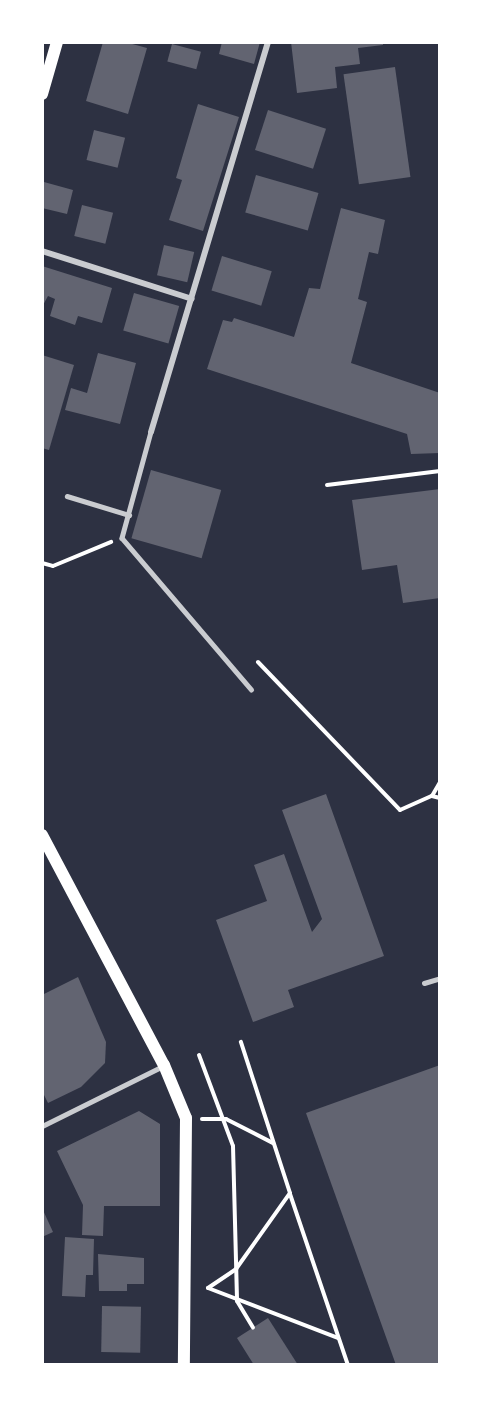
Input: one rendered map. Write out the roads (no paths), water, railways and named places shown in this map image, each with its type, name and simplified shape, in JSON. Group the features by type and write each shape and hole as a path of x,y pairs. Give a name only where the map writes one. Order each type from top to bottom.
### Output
{"main road":[{"path":"42,94 57,42"},
{"path":"42,835 164,1065 186,1118 184,1365"}],"street":[{"path":"151,432 268,42"},
{"path":"42,251 192,299"},
{"path":"424,983 440,978"},
{"path":"42,1126 164,1065"}],"lane":[{"path":"151,432 122,538 251,689"},
{"path":"67,496 129,515"}]}
